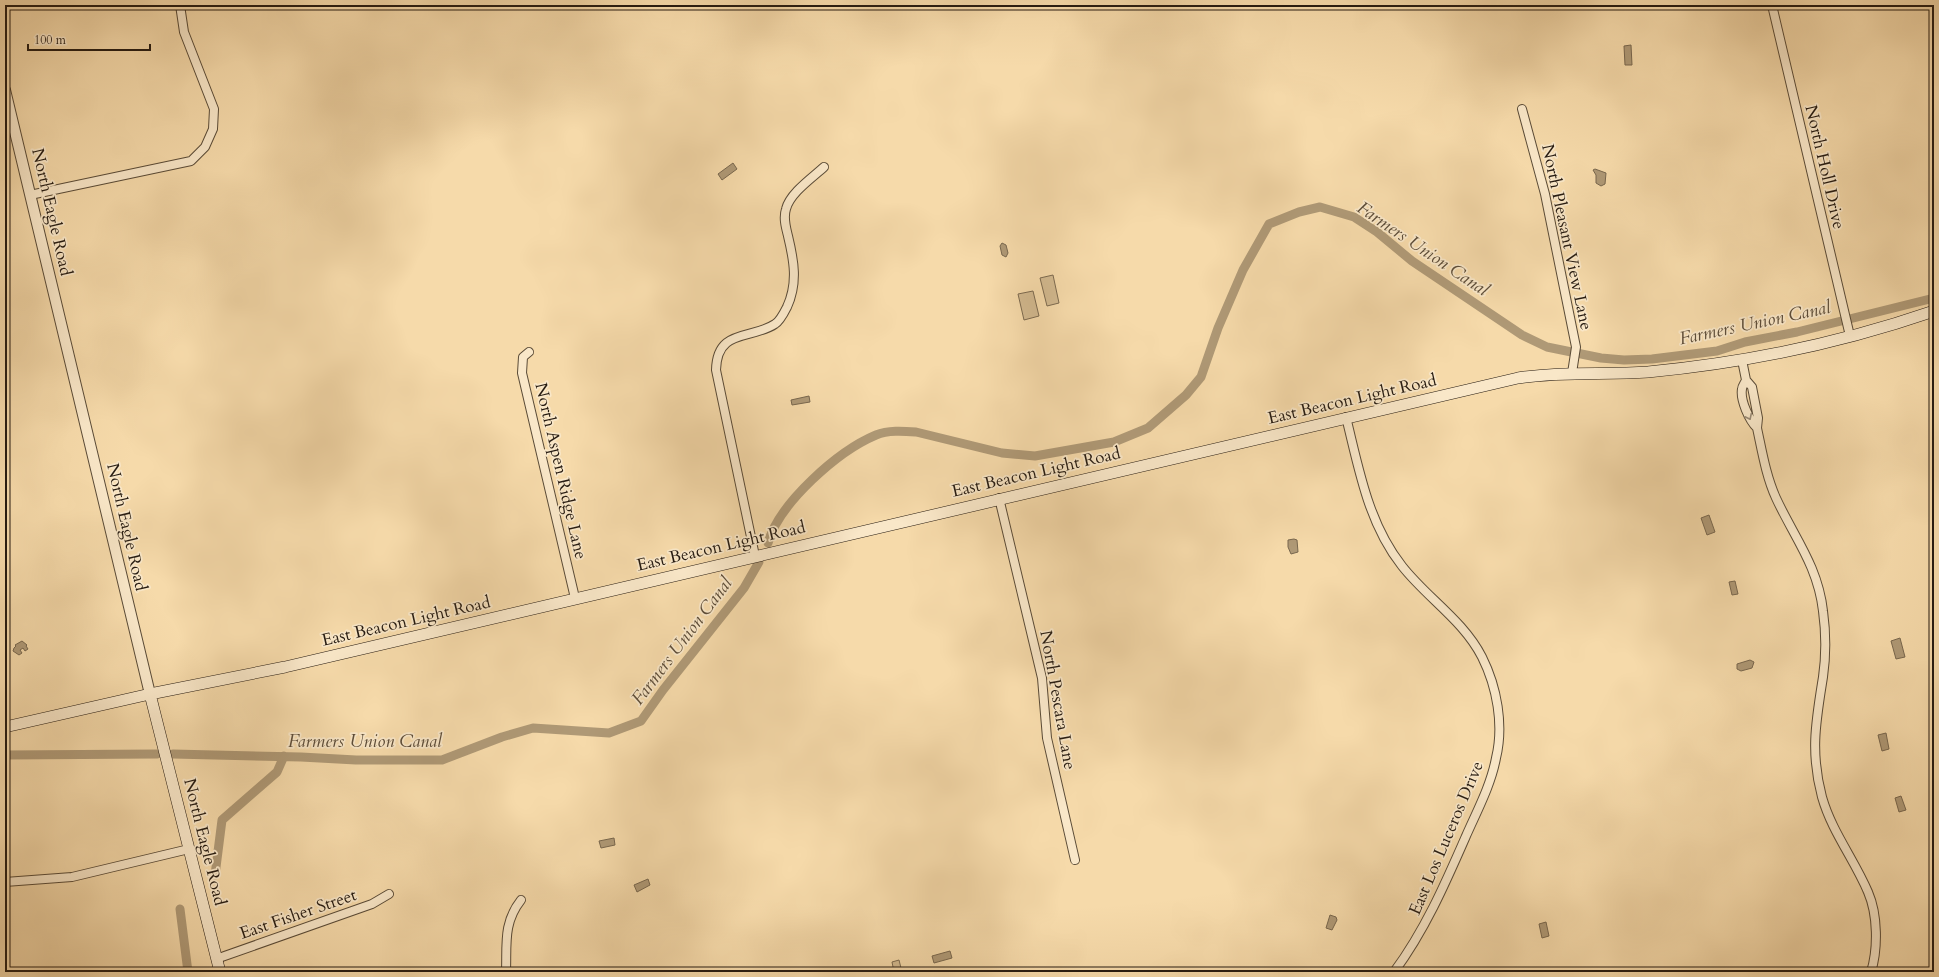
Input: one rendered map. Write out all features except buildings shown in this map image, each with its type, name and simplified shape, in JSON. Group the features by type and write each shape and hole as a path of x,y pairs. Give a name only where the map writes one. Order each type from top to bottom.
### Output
{"main road":[{"name":"East Beacon Light Road","path":"5,727 150,694 285,667 999,498 1518,378 1572,373 1640,372 1742,360 1798,350 1934,311"},
{"name":"North Eagle Road","path":"150,694 220,972"}],"street":[{"path":"30,195 191,161 205,147 213,129 214,109 184,32 180,5"},
{"name":"North Holl Drive","path":"1772,5 1850,336"},
{"name":"North Eagle Road","path":"5,90 150,694"},
{"name":"North Pleasant View Lane","path":"1522,109 1545,194 1575,352 1572,373"},
{"path":"755,556 716,370 716,359 720,350 727,343 744,334 768,328 776,324 784,313 792,294 795,279 795,265 785,223 786,209 794,195 824,167"},
{"name":"North Aspen Ridge Lane","path":"529,352 523,357 522,373 575,598"},
{"path":"1742,360 1746,380 1741,390 1749,420 1757,428 1768,476 1776,496 1794,528 1814,572 1823,610 1825,646 1823,677 1817,705 1815,730 1817,771 1822,797 1836,833 1868,892 1873,909 1875,958 1871,972"},
{"name":"East Los Luceros Drive","path":"1346,417 1362,484 1379,530 1401,566 1456,620 1471,638 1492,678 1499,725 1497,757 1486,791 1424,927 1394,972"},
{"name":"North Pescara Lane","path":"999,498 1042,678 1047,738 1075,860"},
{"path":"5,882 72,877 189,849"},
{"name":"East Fisher Street","path":"216,958 372,904 389,894"},
{"path":"506,972 508,923 512,911 521,900"}],"shaded area":[{"path":"1631,45 1632,65 1625,65 1624,46"},
{"path":"733,163 737,169 722,180 718,174"},
{"path":"1595,169 1606,173 1605,184 1601,186 1596,183 1596,175 1593,170"},
{"path":"1002,243 1006,245 1008,253 1006,257 1002,255 1000,246"},
{"path":"1053,275 1059,303 1047,306 1040,278"},
{"path":"1033,291 1039,316 1024,320 1018,294"},
{"path":"809,396 810,402 792,405 791,400"},
{"path":"1709,515 1715,532 1707,535 1701,518"},
{"path":"1288,540 1297,540 1298,552 1291,554 1288,547"},
{"path":"1735,581 1738,594 1732,595 1729,582"},
{"path":"1900,638 1905,657 1896,659 1891,641"},
{"path":"22,641 27,645 26,646 28,649 25,651 23,648 20,650 22,653 19,655 13,651 16,646 15,645"},
{"path":"1750,660 1754,662 1752,668 1741,671 1737,669 1737,664"},
{"path":"1886,733 1889,749 1882,751 1878,735"},
{"path":"1901,796 1906,810 1899,812 1895,798"},
{"path":"614,838 615,845 601,848 599,841"},
{"path":"648,879 650,885 637,892 634,885"},
{"path":"1330,915 1336,917 1337,920 1332,930 1326,928"},
{"path":"1546,922 1549,936 1542,938 1539,924"},
{"path":"950,951 952,958 934,963 932,956"},
{"path":"899,960 902,972 894,972 892,962"}],"waterway":[{"name":"Farmers Union Canal","path":"768,543 774,528 784,512 797,495 812,480 845,453 881,433 896,431 916,432 1002,453 1035,456 1114,442 1148,428 1186,395 1201,377 1218,328 1243,270 1269,224 1299,212 1320,207 1354,217 1377,232 1412,261 1522,335 1547,347 1601,358 1624,360 1652,359 1717,351 1745,342 1797,332 1934,298"},
{"name":"Farmers Union Canal","path":"173,754 356,760 442,760 502,737 533,728 609,733 641,721 663,690 744,588 759,562"},
{"name":"Farmers Union Canal","path":"5,755 157,754"},
{"path":"215,875 222,820 277,772 284,756"},
{"path":"180,909 188,972"}]}
